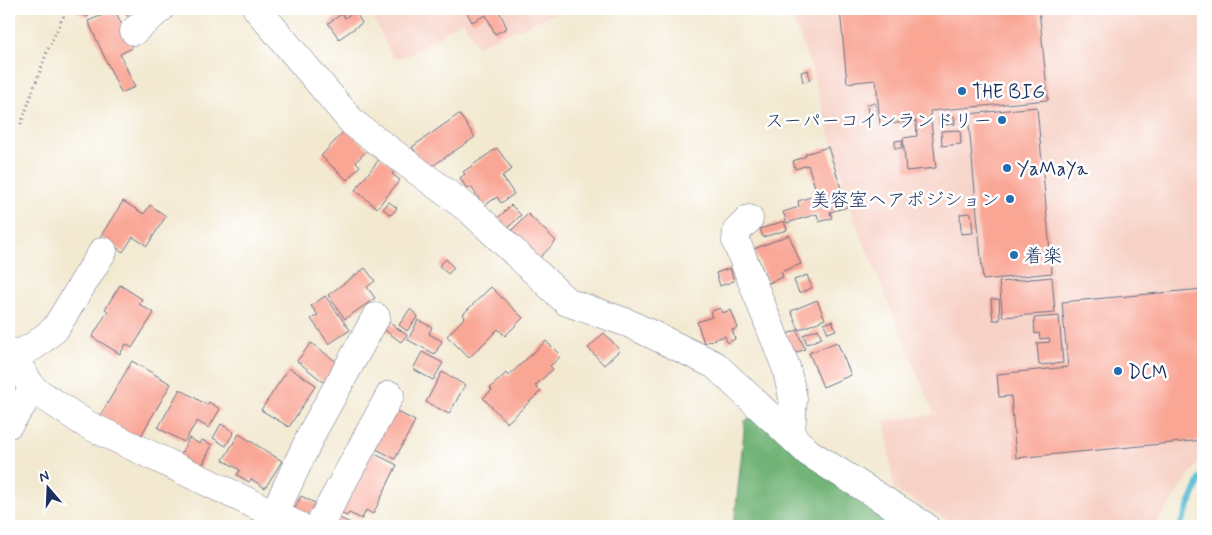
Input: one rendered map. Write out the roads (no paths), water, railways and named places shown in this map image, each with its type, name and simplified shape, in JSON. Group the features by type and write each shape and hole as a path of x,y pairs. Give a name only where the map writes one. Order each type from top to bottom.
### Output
{"street":[{"path":"134,31 160,9"},
{"path":"257,9 353,123 471,212 567,302 628,323 715,365 809,453 925,526"},
{"path":"749,219 737,231 736,241 786,367 793,398 791,436"},
{"path":"103,251 55,330 34,346 11,354 33,390 86,424 299,526"},
{"path":"274,514 314,430 376,317"},
{"path":"9,424 33,390"},
{"path":"319,526 390,395"}],"waterway":[{"path":"1180,526 1203,473"}],"place":[{"name":"THE BIG","path":"962,91"},
{"name":"スーパーコインランドリー","path":"1002,120"},
{"name":"YaMaYa","path":"1007,168"},
{"name":"美容室ヘアポジション","path":"1010,199"},
{"name":"着楽","path":"1014,255"},
{"name":"DCM","path":"1118,371"}]}
